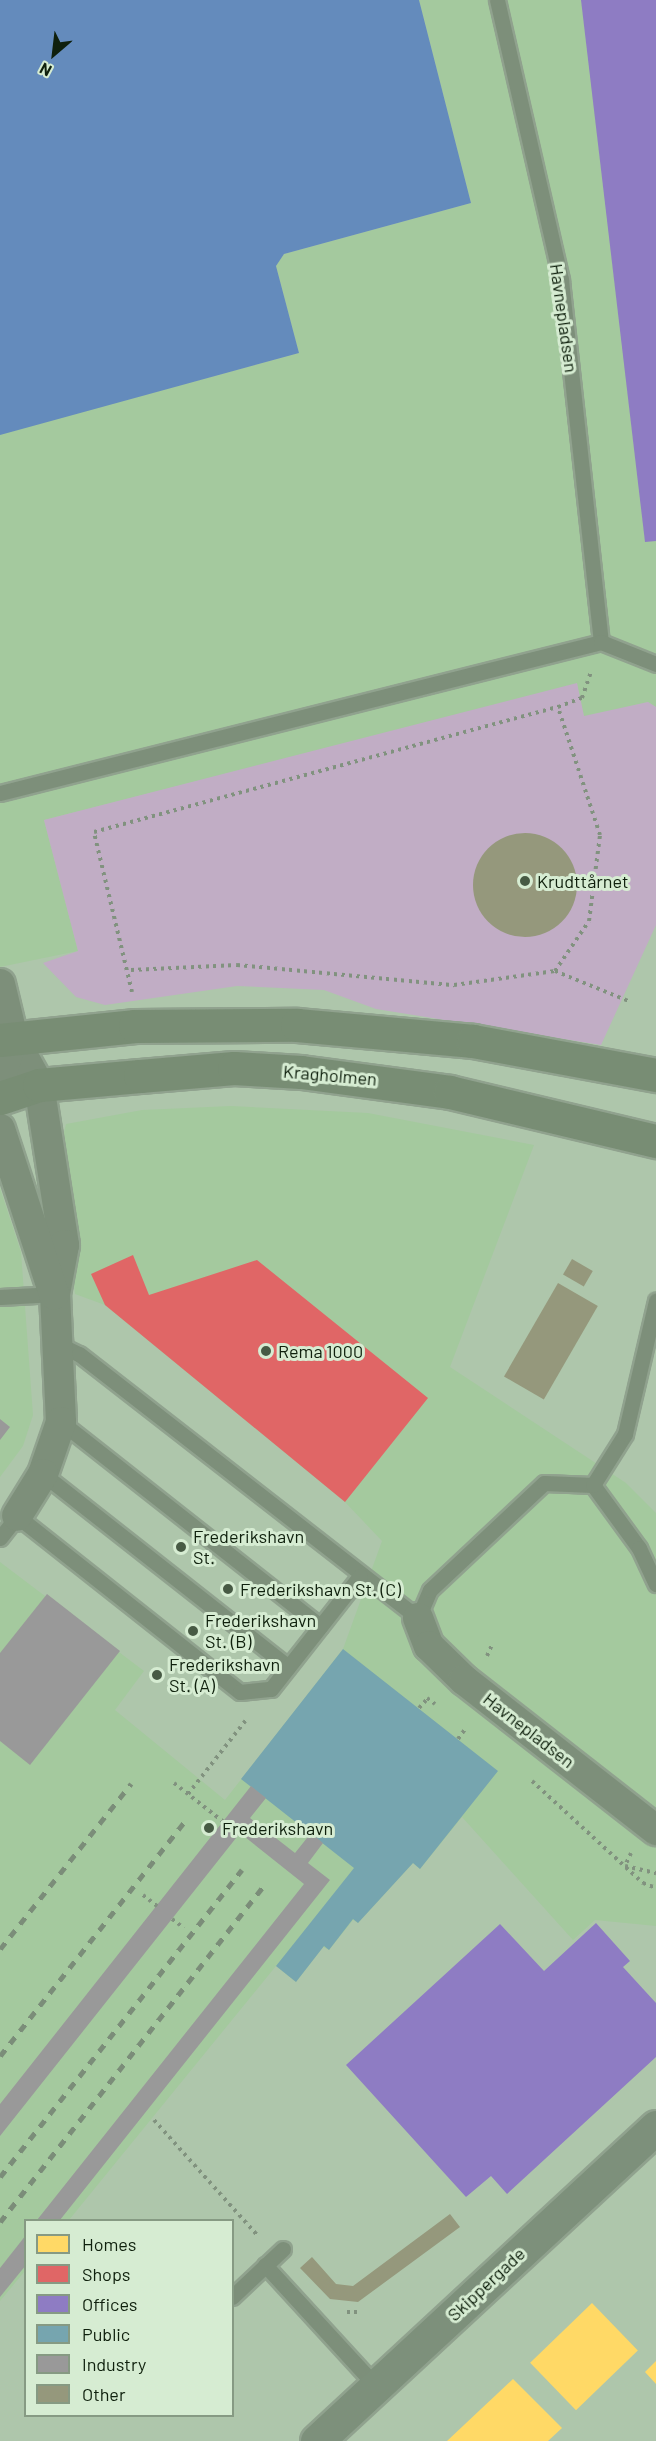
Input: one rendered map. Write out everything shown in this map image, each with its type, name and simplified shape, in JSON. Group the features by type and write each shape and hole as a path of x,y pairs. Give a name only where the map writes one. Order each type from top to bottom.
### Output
{"main road":[{"name":"Skippergade","path":"317,2441 656,2127"}],"street":[{"path":"0,984 7,1039 0,1079"},
{"path":"7,1039 135,1026 368,1029 473,1041 656,1075"},
{"path":"7,1039 39,1085 64,1245 55,1294 61,1422 44,1474 8,1527"},
{"name":"Kragholmen","path":"0,1098 39,1085 234,1068 372,1078 656,1141"},
{"path":"0,1129 55,1294"},
{"name":"Havnepladsen","path":"418,1618 429,1646 464,1680 656,1830"}],"lane":[{"name":"Havnepladsen","path":"497,0 561,280 601,642"},
{"path":"0,793 601,642 656,664"},
{"path":"0,1297 55,1294"},
{"path":"593,1485 625,1434 656,1301"},
{"path":"56,1343 79,1354 360,1576 418,1618 430,1590 544,1483 593,1485"},
{"path":"61,1422 320,1626"},
{"path":"44,1474 288,1667"},
{"path":"593,1485 639,1548 656,1584"},
{"path":"8,1527 240,1692 271,1689 360,1576"},
{"path":"234,2295 275,2256 376,2386"}],"path":[{"path":"133,1003 131,970 94,832 558,707 582,698 601,642"},
{"path":"555,970 589,921 600,835 558,707"},
{"path":"131,970 237,965 454,985 555,970 631,1002"},
{"path":"188,1794 271,1689"},
{"path":"419,1708 427,1698 443,1710"},
{"path":"458,1722 475,1735"},
{"path":"458,1739 466,1728"},
{"path":"526,1776 625,1866 656,1888"},
{"path":"174,1783 230,1827"},
{"path":"625,1866 656,1873"},
{"path":"143,1895 157,1906"},
{"path":"172,1919 184,1928"},
{"path":"154,2120 275,2256"},
{"path":"340,2312 361,2312"}],"shaded area":[{"path":"419,0 656,0 656,707 648,702 584,717 577,684 44,820 78,951 0,967 0,434 299,353 276,266 284,254 471,203"},
{"path":"577,683 584,716 648,702 656,707 656,925 601,1045 376,1009 324,990 237,986 105,1005 76,997 43,963 78,951 44,820"},
{"path":"231,1106 368,1113 534,1145 450,1367 626,1483 656,1513 656,1926 595,1920 573,1940 462,1817 420,1869 413,1863 358,1923 353,1920 329,1950 323,1947 296,1982 276,1966 70,2219 24,2219 24,2272 0,2301 0,1562 144,1671 115,1710 225,1800 343,1649 382,1541 345,1502 105,1305 75,1294 60,1149 66,1124 142,1110"},
{"path":"0,1188 21,1252 33,1415 23,1446 0,1477"}],"water":[{"path":"0,0 419,0 471,203 284,254 276,266 299,353 0,435"}],"building: Homes":[{"path":"592,2303 638,2350 576,2410 530,2363"},
{"path":"656,2361 656,2384 645,2372"},
{"path":"513,2379 562,2428 548,2441 447,2441"}],"building: Shops":[{"name":"Rema 1000","path":"133,1255 149,1295 257,1260 428,1398 345,1502 105,1305 91,1274"}],"building: Offices":[{"path":"581,0 656,0 656,541 645,542"},
{"path":"596,1923 630,1961 623,1967 656,2003 656,2057 507,2194 491,2176 466,2197 346,2065 500,1924 544,1971"}],"building: Public":[{"path":"343,1649 498,1771 420,1869 413,1863 358,1923 353,1919 329,1950 324,1946 296,1982 276,1966 354,1868 241,1779"}],"building: Industry":[{"path":"0,1419 10,1427 0,1440"},
{"path":"47,1594 120,1651 30,1765 0,1741 0,1653"},
{"path":"251,1786 266,1798 250,1818 295,1853 311,1833 323,1843 308,1863 330,1880 61,2219 38,2219 304,1884 240,1833 0,2136 0,2104"},
{"path":"24,2238 24,2267 0,2297 0,2268"}],"building: Other":[{"name":"Krudttårnet","path":"525,833 545,837 562,848 573,865 577,885 573,905 562,922 545,933 525,937 505,933 488,922 477,905 473,885 477,865 488,848 505,837"},
{"path":"572,1259 593,1271 584,1287 563,1275"},
{"path":"558,1283 598,1306 544,1400 504,1377"},
{"path":"450,2214 460,2227 358,2302 330,2299 300,2268 312,2257 336,2284 353,2286"}],"railway":[{"path":"0,1949 131,1784"},
{"path":"0,2056 185,1821"},
{"path":"0,2177 242,1870"},
{"path":"0,2222 263,1886"}],"place":[{"name":"Krudttårnet","path":"525,881"},
{"name":"Rema 1000","path":"266,1351"},
{"name":"Frederikshavn St.","path":"181,1547"},
{"name":"Frederikshavn St. (C)","path":"228,1589"},
{"name":"Frederikshavn St. (B)","path":"193,1631"},
{"name":"Frederikshavn St. (A)","path":"157,1675"},
{"name":"Frederikshavn","path":"209,1828"}]}
